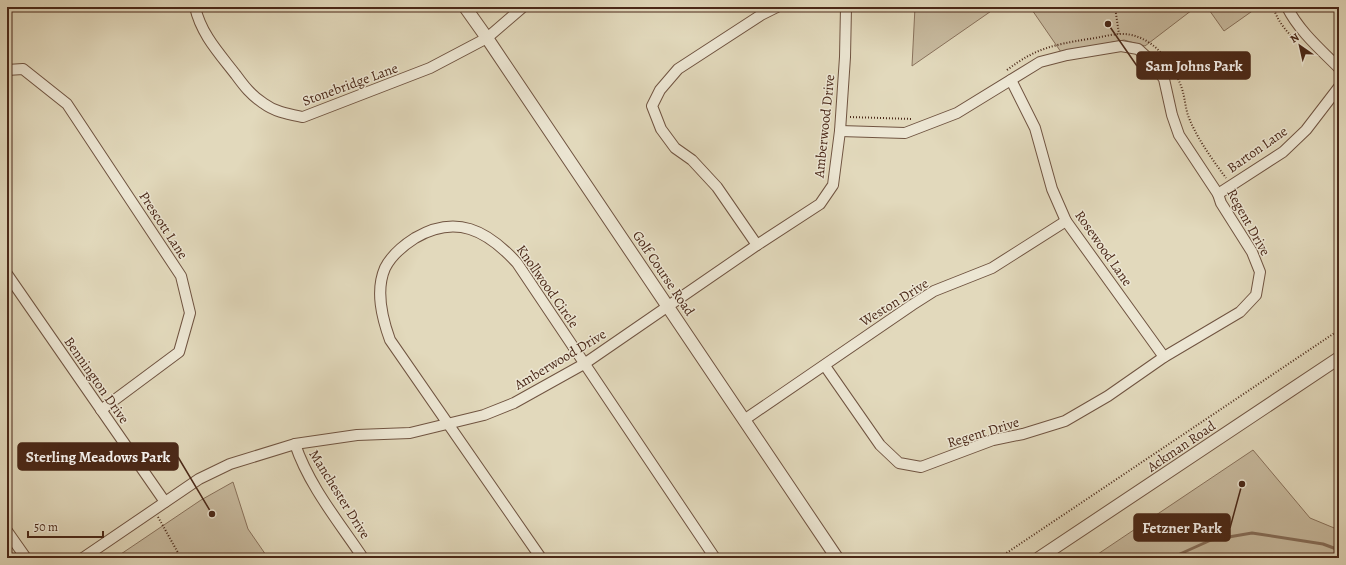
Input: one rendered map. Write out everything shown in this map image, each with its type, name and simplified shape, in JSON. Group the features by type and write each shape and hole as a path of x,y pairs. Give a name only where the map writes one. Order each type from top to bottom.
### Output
{"street":[{"name":"Stonebridge Lane","path":"195,7 198,18 208,38 246,90 264,104 281,113 303,117 430,68 487,38 523,7"},
{"name":"Golf Course Road","path":"464,7 487,38 837,558"},
{"path":"757,245 717,186 692,160 675,148 661,129 652,106 660,90 678,69 761,15 777,7"},
{"name":"Amberwood Drive","path":"83,558 199,479 230,464 294,444 357,435 410,433 484,415 514,403 584,364 757,245 820,204 833,184 840,131 845,57 846,7"},
{"path":"1287,7 1292,17 1308,37 1339,68"},
{"name":"Regent Drive","path":"825,366 880,445 899,463 921,467 993,440 1023,434 1065,421 1108,396 1164,357 1240,312 1256,295 1260,272 1252,252 1221,203 1218,194 1179,135 1172,114 1164,79 1150,60 1138,49 1121,46 1067,55 1040,62 1008,75 957,113 905,133 840,131"},
{"name":"Prescott Lane","path":"7,70 22,69 67,104 181,276 190,313 179,352 101,410"},
{"name":"Rosewood Lane","path":"1008,75 1035,128 1052,189 1066,221 1164,357"},
{"name":"Barton Lane","path":"1218,194 1283,152 1306,130 1339,87"},
{"name":"Weston Drive","path":"744,420 825,366 866,335 934,291 992,268 1066,221"},
{"name":"Knollwood Circle","path":"541,558 390,340 383,321 381,287 385,268 408,242 422,234 440,228 456,226 472,229 487,236 505,249 517,263 715,558"},
{"name":"Bennington Drive","path":"7,274 165,502"},
{"name":"Ackman Road","path":"1040,558 1339,358"},
{"name":"Manchester Drive","path":"294,444 300,460 315,487 363,558"},
{"path":"7,531 26,558"}],"path":[{"path":"1115,7 1119,34"},
{"path":"1008,75 1022,59 1048,46 1119,34 1141,38 1160,50 1181,86 1189,117 1203,145 1231,185"},
{"path":"841,117 906,120 914,118"},
{"path":"999,558 1339,330"},
{"path":"153,510 181,558"},
{"path":"1231,558 1251,555 1283,558"}],"shaded area":[{"path":"915,7 997,7 912,66"},
{"path":"1030,7 1196,7 1145,46 1124,40 1061,52"},
{"path":"1207,7 1258,7 1224,31"},
{"path":"1253,450 1310,518 1339,530 1339,558 1092,558"},
{"path":"233,482 248,529 268,558 115,558 201,500"}],"waterway":[{"path":"1171,558 1211,540 1252,533 1323,544 1339,550"}],"place":[{"name":"Sam Johns Park","path":"1108,24"},
{"name":"Fetzner Park","path":"1242,484"},
{"name":"Sterling Meadows Park","path":"212,514"}]}
